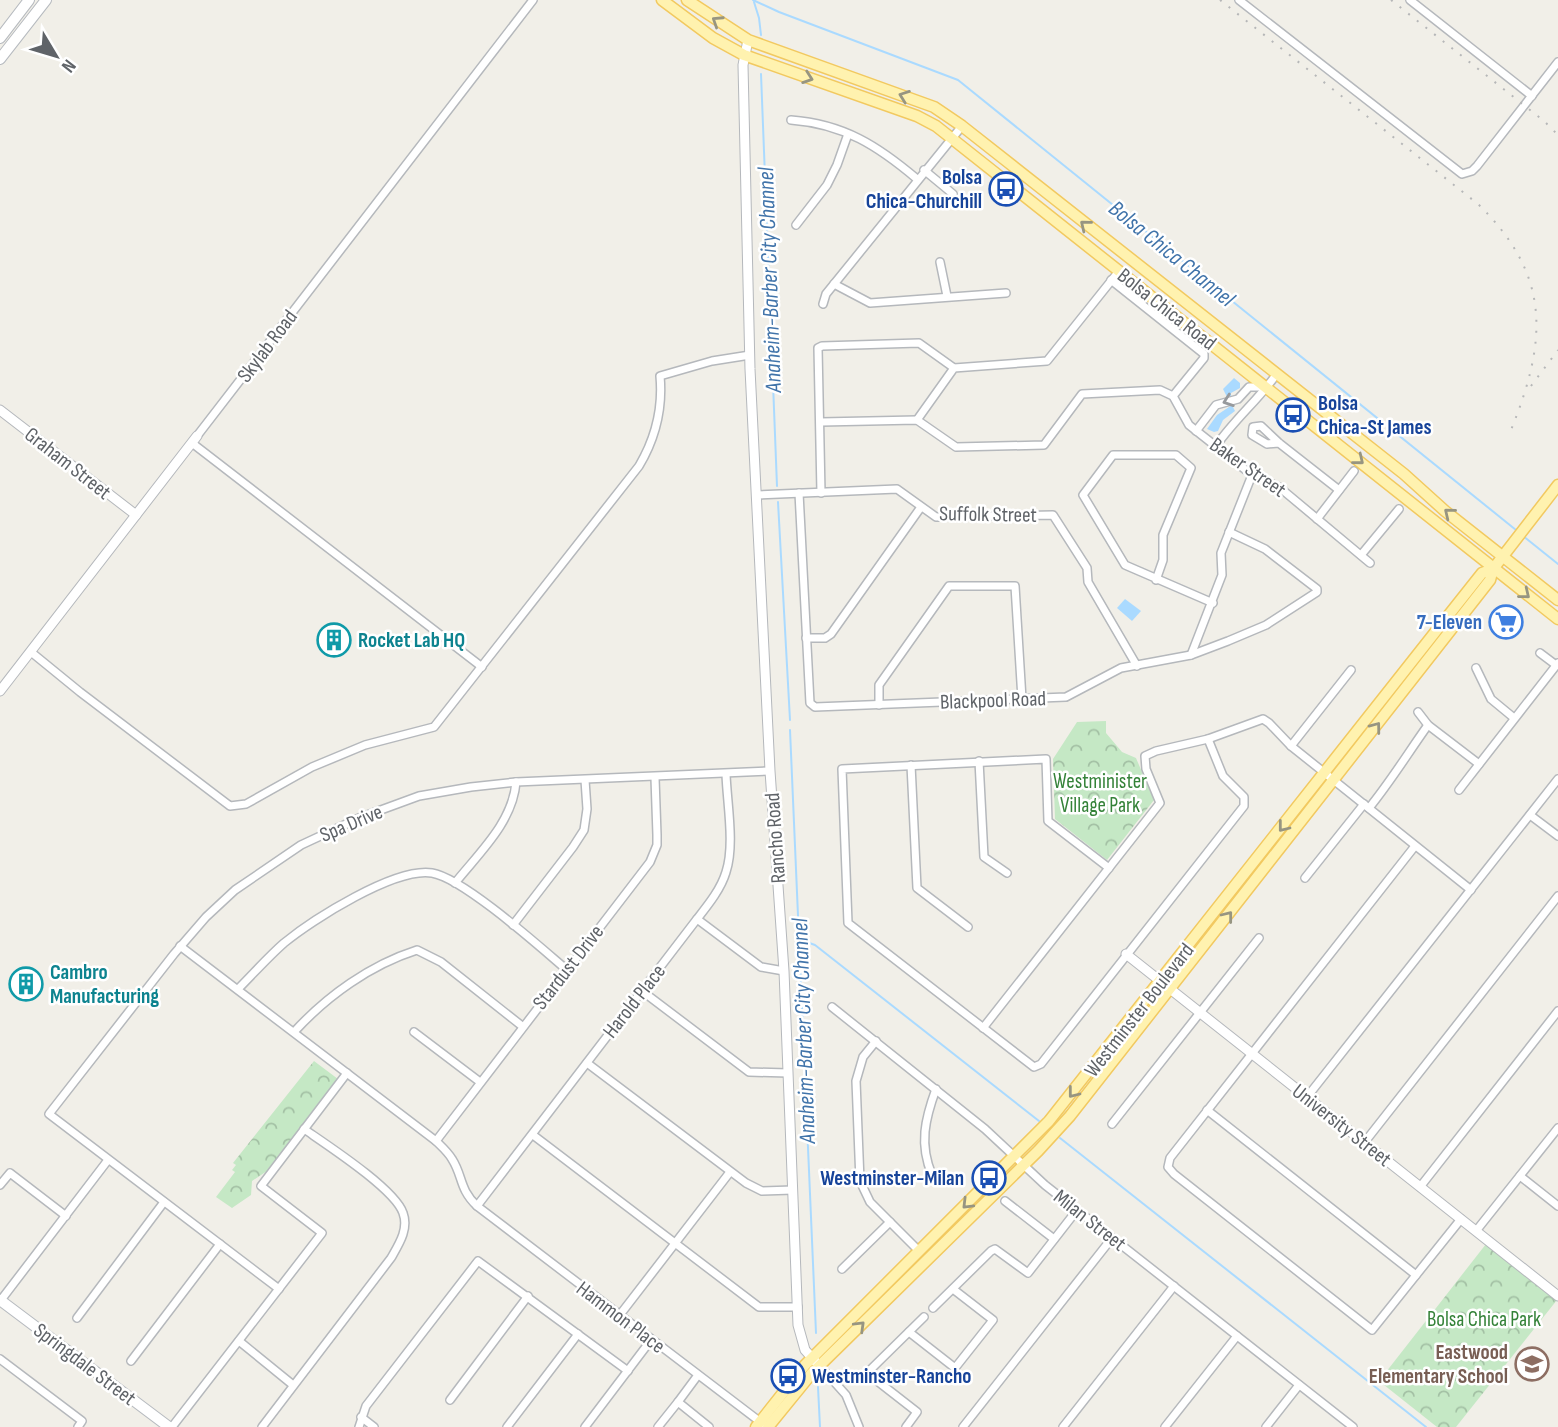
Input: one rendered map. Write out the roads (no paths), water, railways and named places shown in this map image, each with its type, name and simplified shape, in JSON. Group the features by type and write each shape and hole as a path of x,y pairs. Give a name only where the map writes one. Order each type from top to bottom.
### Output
{"main road":[{"path":"0,38 29,0"},
{"path":"0,59 46,0"},
{"name":"Bolsa Chica Road","path":"662,0 713,38 744,55 918,116 952,138 1558,619"},
{"name":"Bolsa Chica Road","path":"687,0 748,40 934,107 962,126 1107,243 1404,474 1558,600"},
{"path":"8,28 19,35"},
{"path":"1107,243 1107,249 1121,260 1119,271 1139,268"},
{"name":"Westminster Boulevard","path":"762,1426 805,1381 816,1362 919,1251 1070,1116 1335,781 1490,580 1493,569 1502,556 1558,485"},
{"name":"Westminster Boulevard","path":"816,1362 1019,1161 1482,573 1493,569"},
{"name":"Springdale Street","path":"0,1299 171,1427"}],"street":[{"name":"Skylab Road","path":"0,691 533,0"},
{"path":"1239,0 1457,172 1466,174 1477,166 1558,62"},
{"path":"1410,0 1532,96"},
{"name":"Rancho Road","path":"748,40 744,55 750,355 770,771 784,971 799,1333 805,1350 816,1362"},
{"path":"791,120 811,121 870,143 917,179"},
{"path":"823,304 826,294 962,126"},
{"path":"796,225 827,185 848,134"},
{"path":"924,170 953,194"},
{"path":"940,262 947,296"},
{"path":"821,493 818,348 919,343 954,368 1047,361 1119,271"},
{"path":"821,422 916,420 956,447 1044,444 1082,394 1160,390 1172,396 1204,356 1111,280"},
{"path":"834,285 870,303 1006,293"},
{"path":"30,652 226,803 234,806 246,804 312,767 365,745 434,727 639,466 647,452 659,414 660,376 712,361 750,355"},
{"path":"916,420 954,368"},
{"path":"1216,446 1234,421 1268,387 1276,375"},
{"path":"1196,431 1216,405 1238,398 1249,387 1268,387"},
{"name":"Baker Street","path":"1172,396 1189,425 1196,431 1252,475 1279,487 1370,563"},
{"name":"Graham Street","path":"0,410 136,515"},
{"path":"195,439 482,667"},
{"path":"1279,443 1339,490"},
{"path":"1156,580 1163,560 1163,535 1191,468 1175,455 1113,455 1083,495 1125,565 1156,580 1213,603"},
{"path":"1317,519 1353,471"},
{"path":"1191,655 1222,575 1221,553 1252,475"},
{"name":"Suffolk Street","path":"756,495 897,489 936,517 1053,515 1087,568 1088,582 1137,666"},
{"path":"799,493 806,638 825,638 831,634 921,507"},
{"path":"1362,555 1399,509"},
{"name":"Blackpool Road","path":"806,638 811,705 816,708 1066,697 1121,668 1191,655 1266,625 1318,590 1265,549 1229,532"},
{"path":"879,705 879,685 949,586 1015,586 1022,699"},
{"path":"1459,790 1557,664 1541,653"},
{"path":"1476,668 1491,699 1514,718"},
{"path":"1291,746 1351,670"},
{"path":"1418,712 1428,725 1479,764"},
{"path":"983,1028 1160,802 1146,769 1146,756 1156,751 1208,739 1263,719 1291,746 1471,890"},
{"path":"1305,878 1398,771 1428,725"},
{"path":"1109,868 1048,821 1046,759 842,769 848,923 1034,1067 1041,1064 1244,806 1246,800 1223,776 1208,739"},
{"path":"979,761 984,857 1007,873"},
{"path":"911,765 917,888 968,927"},
{"name":"Spa Drive","path":"108,1160 49,1114 180,946 206,917 235,890 313,840 359,818 419,796 516,782 770,771"},
{"name":"Harold Place","path":"477,1206 697,919 721,883 728,864 730,847 726,774"},
{"name":"Stardust Drive","path":"436,1141 653,854 657,835 655,778"},
{"path":"1307,1097 1558,779"},
{"path":"513,925 584,830 587,809 585,780"},
{"path":"456,883 509,813 515,798 516,782"},
{"path":"1530,815 1558,836"},
{"path":"1415,846 1170,1157 1168,1167 1372,1330 1461,1219"},
{"path":"238,989 285,943 348,900 405,875 432,873 456,883 513,925 567,970"},
{"path":"1364,1143 1558,896"},
{"path":"697,919 761,968 784,971"},
{"path":"1112,1124 1259,938"},
{"path":"180,946 436,1141 453,1160 464,1190 477,1206"},
{"path":"294,1032 317,1007 367,973 395,957 417,950 441,962 522,1026"},
{"name":"University Street","path":"1126,954 1558,1296"},
{"path":"642,991 749,1072 788,1073"},
{"name":"Milan Street","path":"832,1007 985,1129 1077,1210 1353,1427"},
{"path":"1420,1187 1558,1011"},
{"path":"414,1032 480,1082"},
{"path":"876,1041 863,1057 856,1081 860,1181 870,1202 919,1251"},
{"path":"587,1063 754,1188 762,1191 793,1189"},
{"path":"171,1427 322,1233 261,1186 347,1073"},
{"path":"932,1175 923,1142 926,1115 936,1089"},
{"path":"1207,1110 1416,1275"},
{"path":"1476,1231 1558,1128"},
{"path":"262,1427 391,1258 402,1241 405,1226 404,1214 398,1201 304,1129"},
{"path":"533,1135 759,1307 798,1307"},
{"path":"0,1299 108,1160 279,1289"},
{"path":"620,1316 730,1172"},
{"path":"0,1185 10,1173 66,1216"},
{"path":"1520,1176 1558,1206"},
{"path":"1005,1201 1055,1239"},
{"path":"77,1318 164,1202"},
{"name":"Hammon Place","path":"477,1206 762,1426"},
{"path":"933,1308 995,1250 1028,1273 1077,1210"},
{"path":"842,1269 890,1222"},
{"path":"963,1427 1112,1238"},
{"path":"131,1361 220,1244"},
{"path":"359,1427 366,1406 478,1261 628,1371"},
{"path":"1063,1427 1174,1286"},
{"path":"909,1332 955,1368 993,1320 953,1289"},
{"path":"450,1399 528,1296"},
{"path":"906,1427 917,1412 867,1373 924,1317"},
{"path":"506,1427 578,1334"},
{"path":"1166,1427 1237,1336"},
{"path":"585,1427 651,1340"},
{"path":"239,1341 293,1385"},
{"path":"0,1359 80,1424"},
{"path":"816,1362 846,1395 859,1427"},
{"path":"659,1427 698,1376"},
{"path":"1266,1427 1299,1385"},
{"path":"678,1402 709,1427"},
{"path":"361,1417 374,1427"}],"water":[{"path":"1234,378 1240,383 1240,388 1227,397 1223,389"},
{"path":"1232,405 1235,411 1223,420 1218,431 1207,429 1217,415"},
{"path":"1125,599 1141,611 1132,621 1117,608"}],"waterway":[{"name":"Bolsa Chica Channel","path":"753,0 958,80 1516,530"},
{"name":"Anaheim-Barber City Channel","path":"754,2 761,35"},
{"name":"Anaheim-Barber City Channel","path":"761,74 777,486"},
{"name":"Anaheim-Barber City Channel","path":"778,502 790,720"},
{"name":"Bolsa Chica Channel","path":"1523,536 1558,564"},
{"name":"Anaheim-Barber City Channel","path":"790,730 816,1333"},
{"path":"801,940 815,945 1039,1121"},
{"path":"1060,1138 1426,1427"},
{"name":"Anaheim-Barber City Channel","path":"818,1387 820,1427"}],"railway":[{"path":"1220,0 1478,204 1502,231 1519,257 1530,284 1536,311 1536,338 1531,367 1511,430"},
{"path":"1391,0 1558,135"},
{"path":"1531,386 1558,350"}],"place":[{"name":"Bolsa Chica-Churchill","path":"1006,189"},
{"name":"Bolsa Chica-St James","path":"1293,415"},
{"name":"7-Eleven","path":"1506,622"},
{"name":"Rocket Lab HQ","path":"334,640"},
{"name":"Cambro Manufacturing","path":"26,984"},
{"name":"Westminster-Milan","path":"989,1178"},
{"name":"Eastwood Elementary School","path":"1532,1364"},
{"name":"Westminster-Rancho","path":"788,1376"}],"park label":[{"name":"Westminister Village Park","path":"1100,793"},
{"name":"Bolsa Chica Park","path":"1484,1319"}]}
